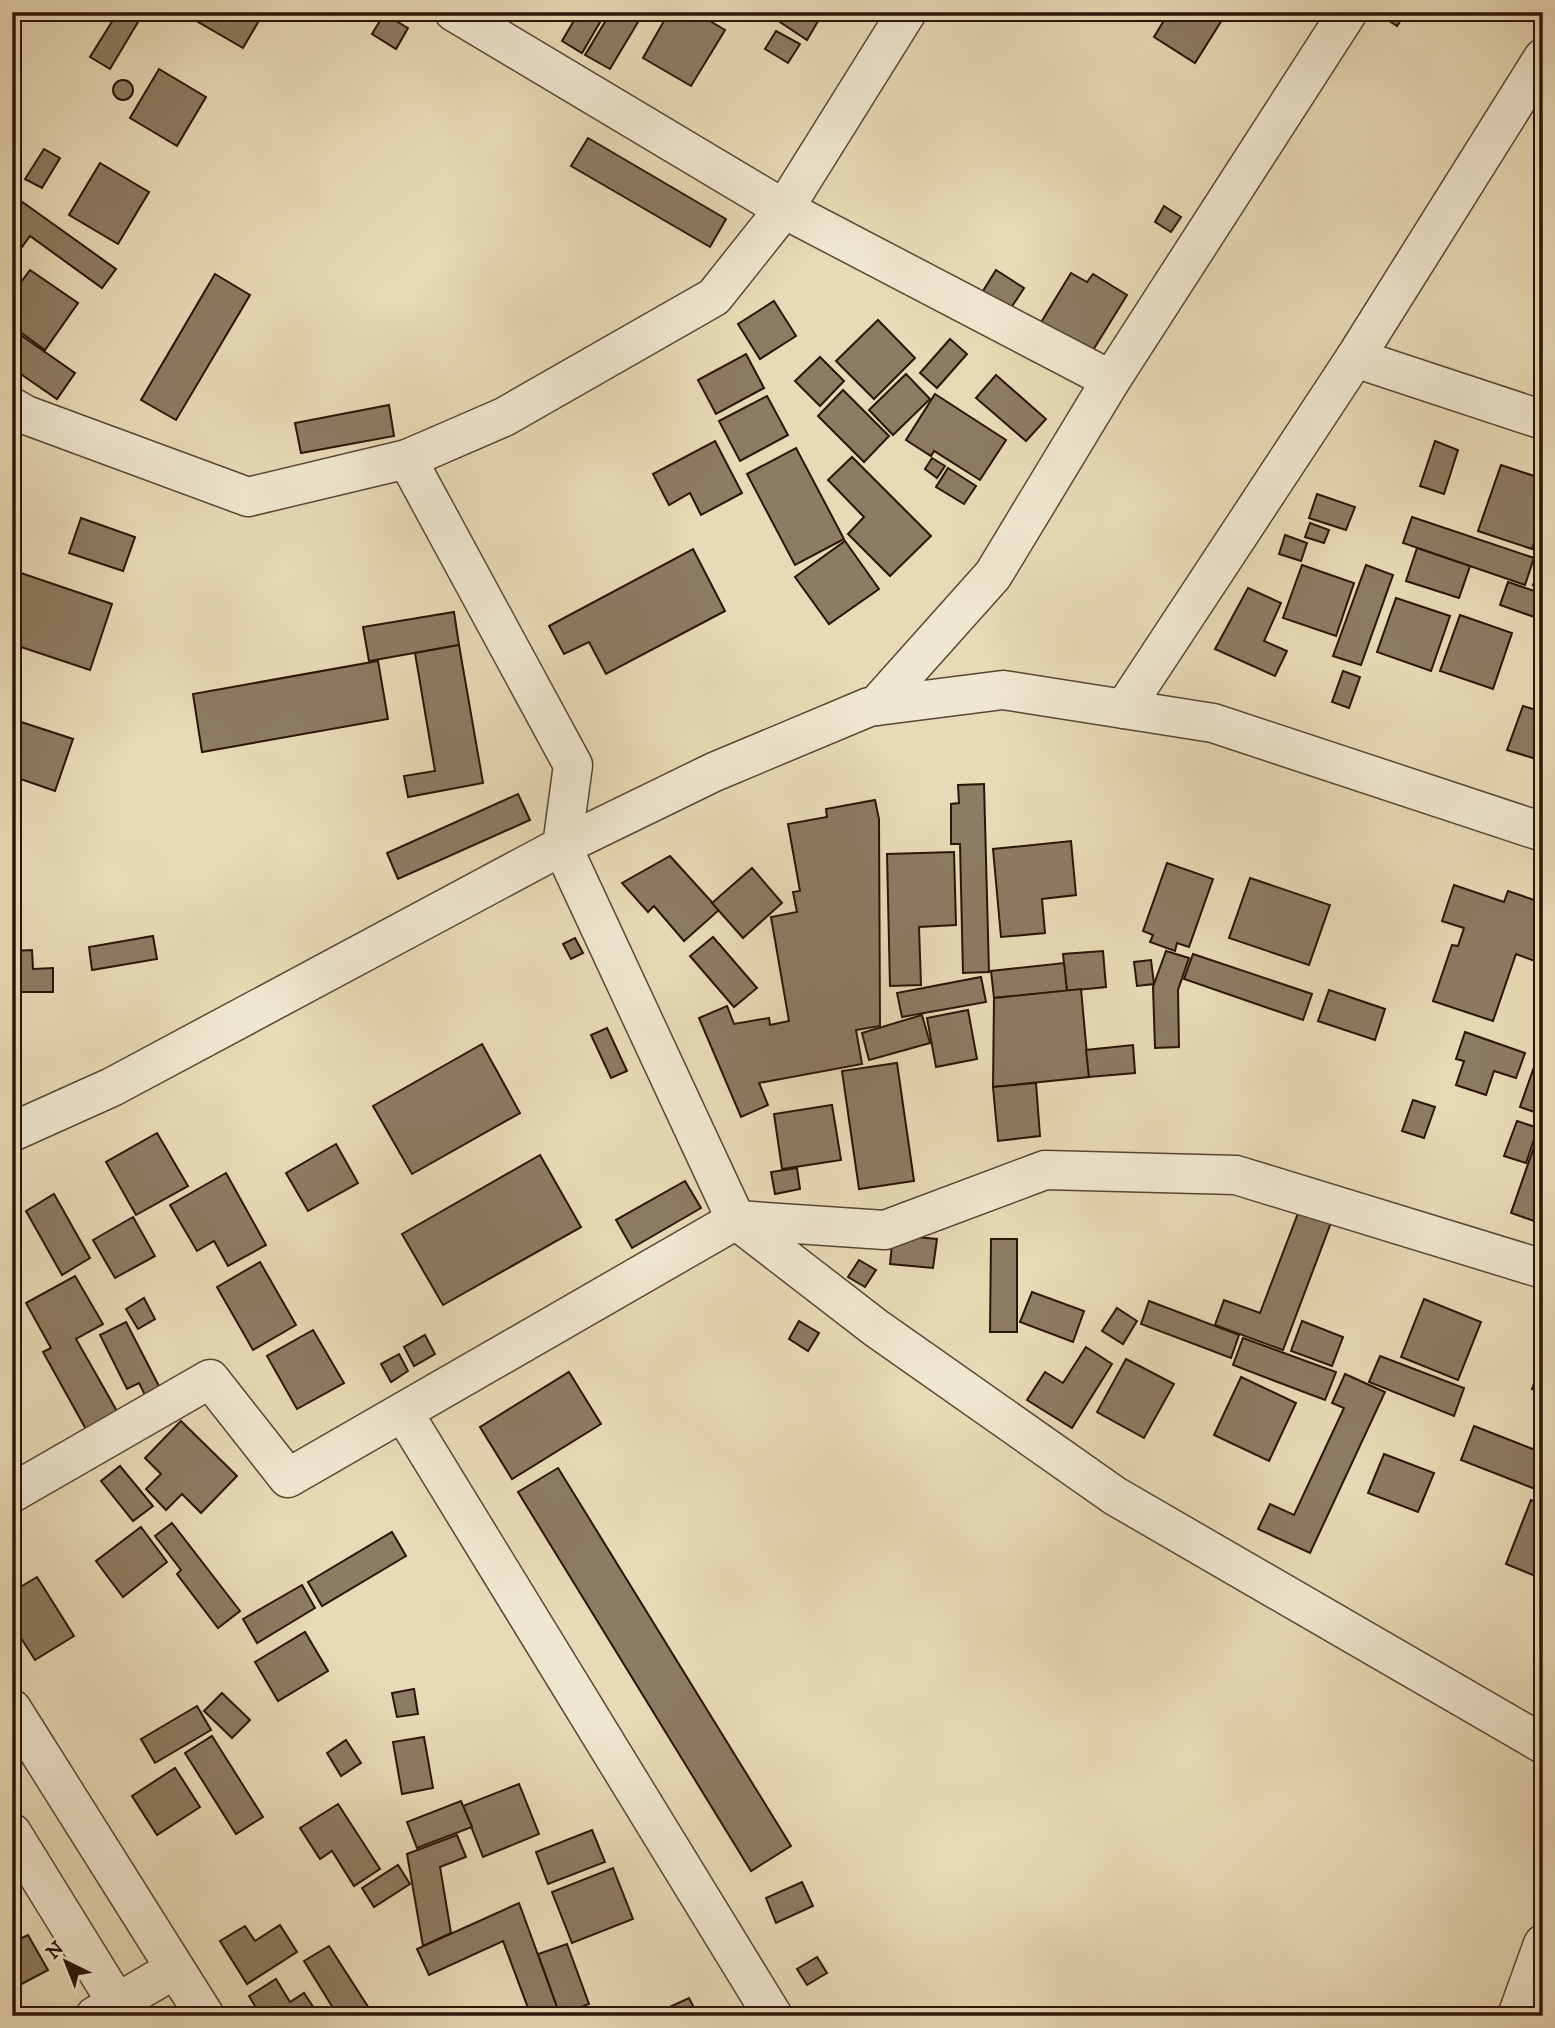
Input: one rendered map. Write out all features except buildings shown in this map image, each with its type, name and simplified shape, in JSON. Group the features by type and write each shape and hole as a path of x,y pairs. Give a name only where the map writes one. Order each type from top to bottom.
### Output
{"street":[{"path":"454,12 785,209 1111,380"},
{"path":"12,407 26,415 248,497 407,459 504,417 714,297 785,209 907,12"},
{"path":"876,706 993,575 1111,380 1348,12"},
{"path":"1124,709 1355,358 1543,58"},
{"path":"1355,358 1543,420"},
{"path":"407,459 573,765 562,846 736,1220 876,1328 1115,1496 1543,1744"},
{"path":"12,1132 112,1087 562,846 714,772 876,706 1003,691 1213,723 1543,832"},
{"path":"12,1493 210,1379 288,1478 736,1220 885,1230 1045,1170 1236,1175 1543,1269"},
{"path":"403,1412 773,2016"},
{"path":"12,1709 205,2016"},
{"path":"12,1833 112,2012 175,1969"},
{"path":"1517,2016 1543,1944"}]}
